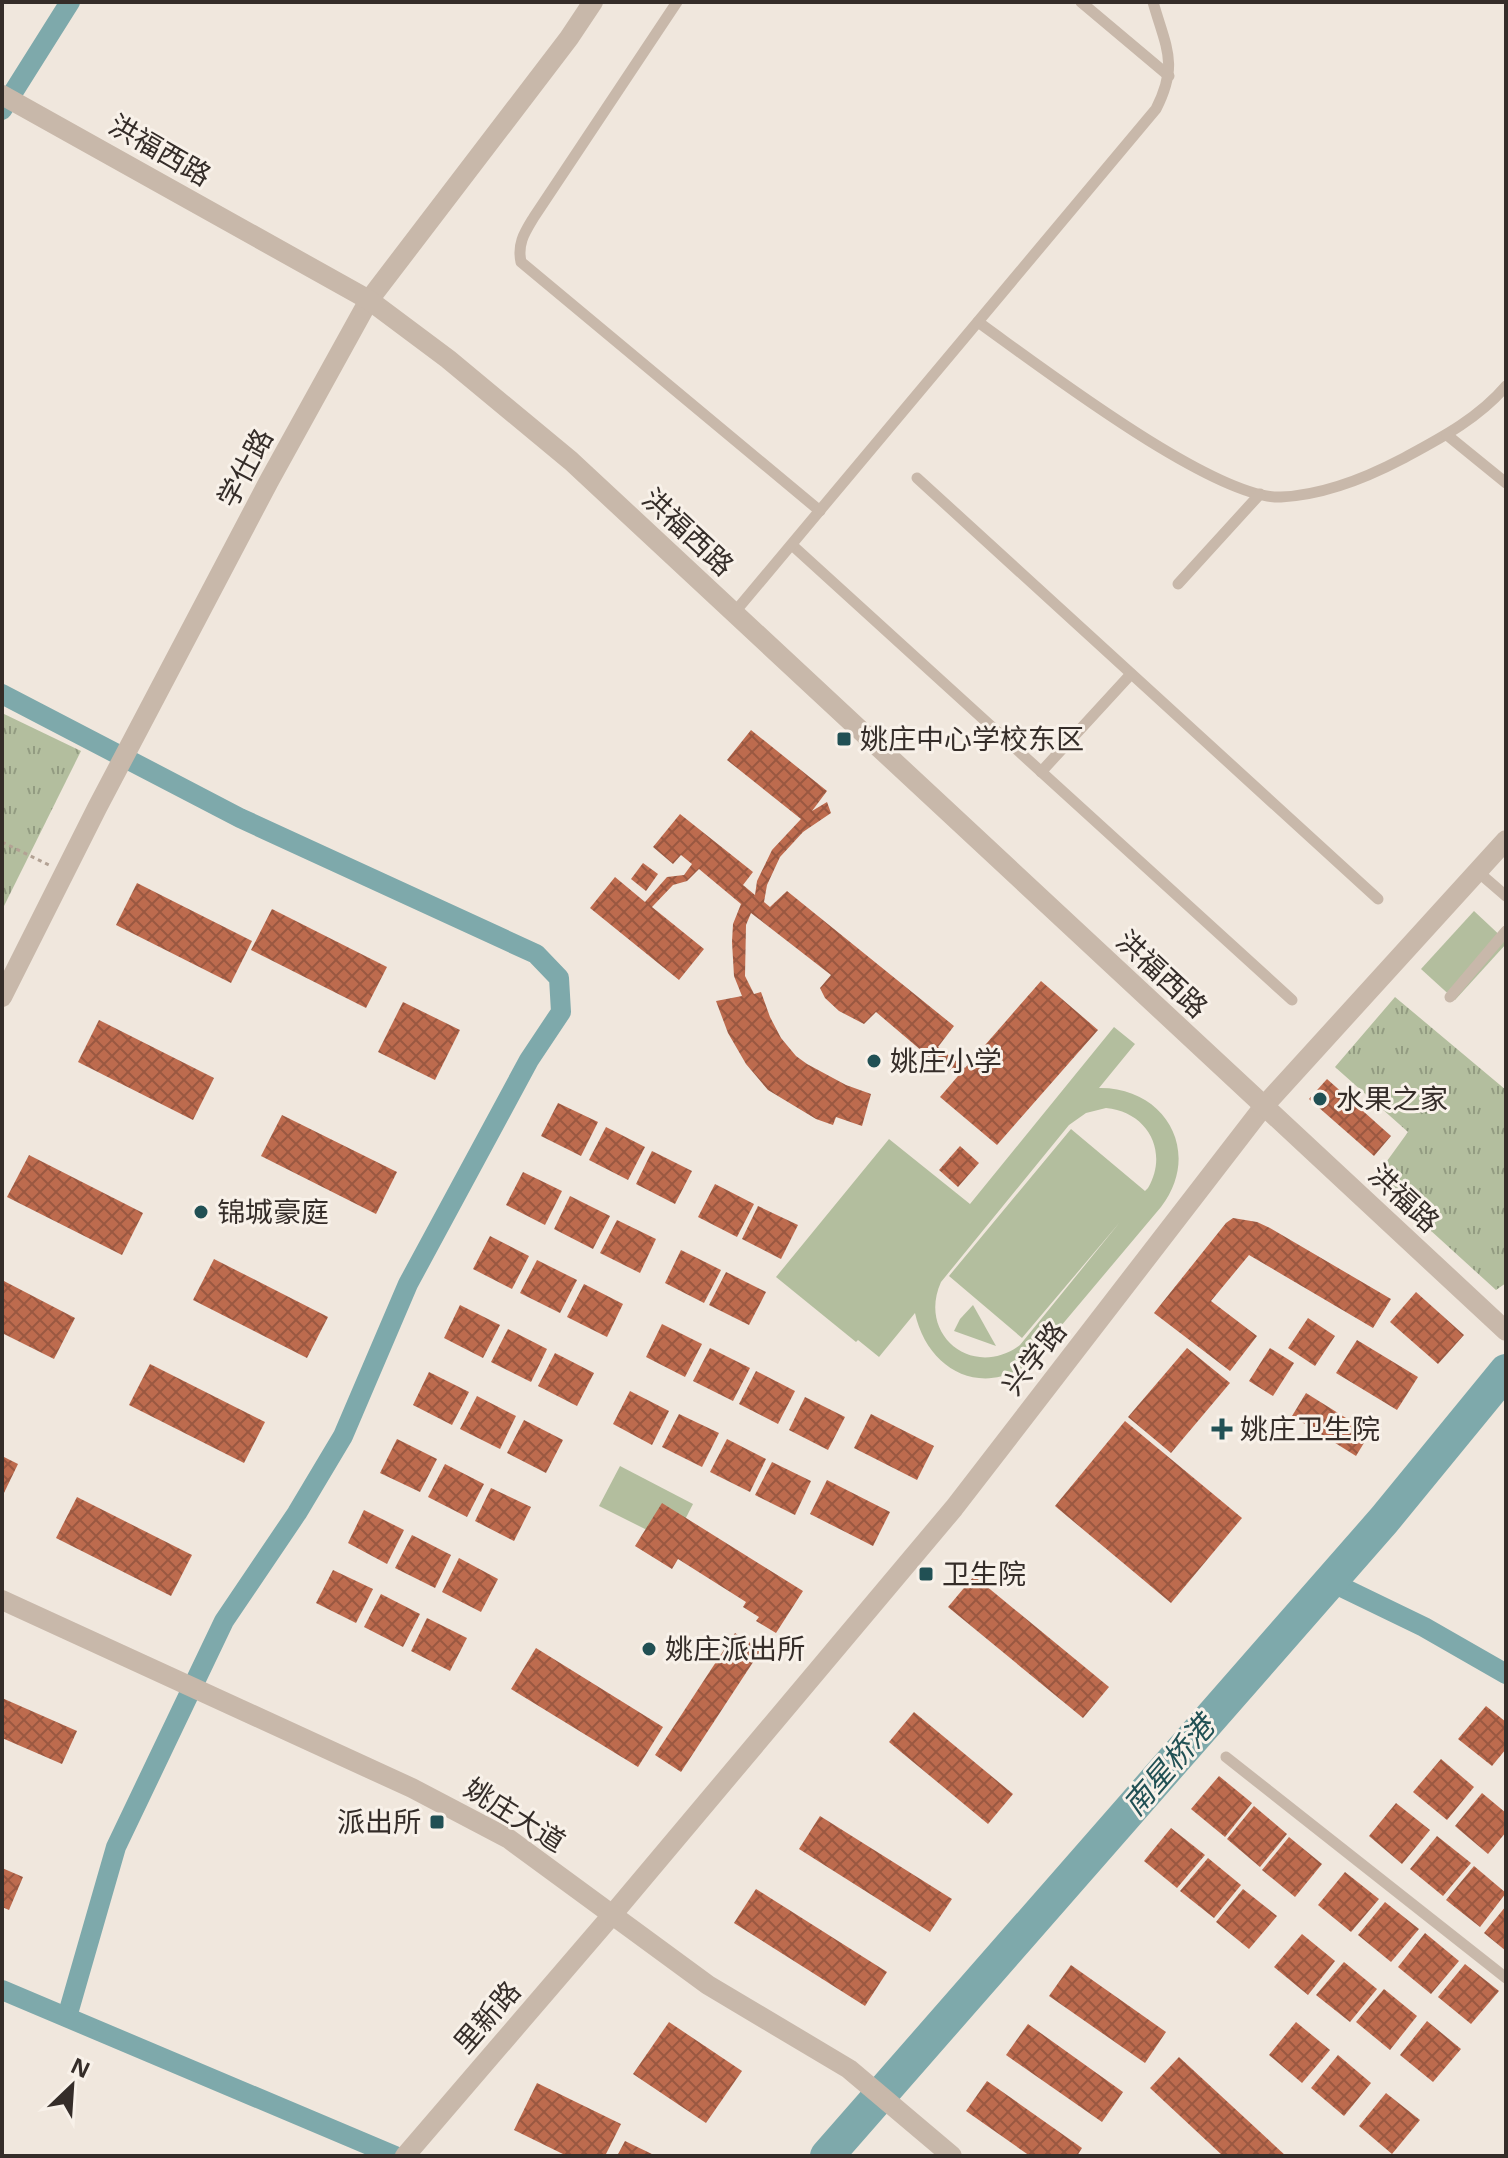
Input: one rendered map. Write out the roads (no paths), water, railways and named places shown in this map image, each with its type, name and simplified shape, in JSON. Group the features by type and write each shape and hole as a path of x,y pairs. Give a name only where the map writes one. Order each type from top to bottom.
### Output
{"street":[{"name":"学仕路","path":"2,997 140,725 369,300 569,38 593,2"},
{"name":"洪福西路","path":"2,95 369,300 448,359 571,461 1264,1106"},
{"name":"兴学路","path":"612,1915 954,1508 1264,1106 1506,840"},
{"name":"洪福路","path":"1264,1106 1500,1325"},
{"name":"姚庄大道","path":"2,1600 465,1814 509,1839 708,1985 849,2069 943,2150"},
{"name":"里新路","path":"405,2156 612,1915"}],"lane":[{"path":"677,2 534,217 521,239 521,262 820,511"},
{"path":"1081,2 1169,76"},
{"path":"734,613 1156,109 1167,88 1171,66 1153,2"},
{"path":"978,322 1064,383 1194,467 1243,490 1279,497 1337,488 1386,467 1447,435 1506,386"},
{"path":"1447,435 1506,483"},
{"path":"917,478 1378,899"},
{"path":"1178,584 1260,494"},
{"path":"792,545 1292,1000"},
{"path":"1041,772 1131,674"},
{"path":"1477,871 1506,896"},
{"path":"1450,997 1506,931"},
{"path":"1226,1757 1506,1978"}],"waterway":[{"path":"2,110 70,2"},
{"path":"2,694 240,818 536,954 559,978 561,1012 529,1060 408,1284 343,1436 297,1513 224,1621 116,1847 67,2017"},
{"name":"南星桥港","path":"827,2156 1384,1520 1506,1371"},
{"path":"1331,1582 1424,1627 1506,1674"},
{"path":"2,1990 395,2156"}],"place":[{"name":"姚庄中心学校东区","path":"844,739"},
{"name":"姚庄小学","path":"874,1061"},
{"name":"水果之家","path":"1320,1099"},
{"name":"锦城豪庭","path":"201,1212"},
{"name":"姚庄卫生院","path":"1222,1429"},
{"name":"卫生院","path":"926,1574"},
{"name":"姚庄派出所","path":"649,1649"},
{"name":"派出所","path":"437,1822"}]}
